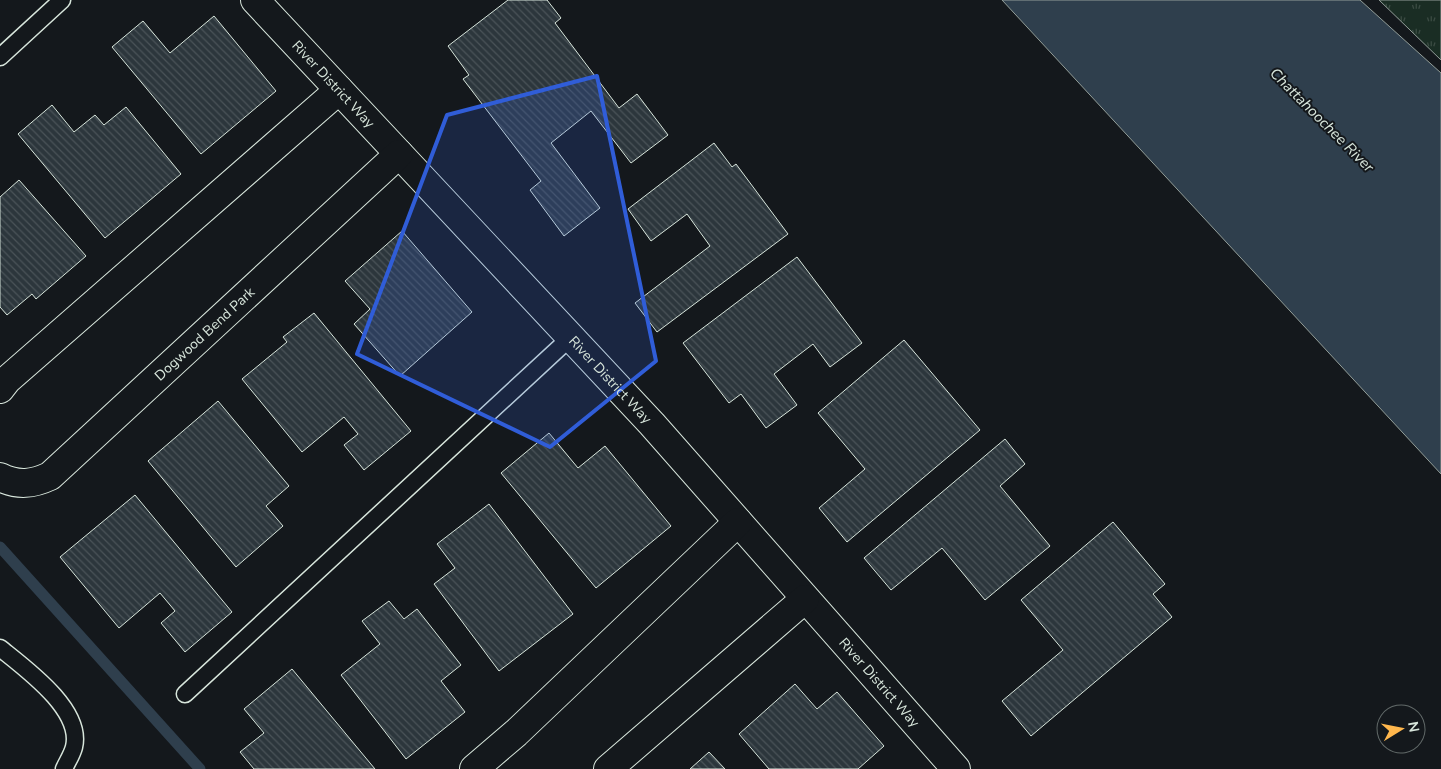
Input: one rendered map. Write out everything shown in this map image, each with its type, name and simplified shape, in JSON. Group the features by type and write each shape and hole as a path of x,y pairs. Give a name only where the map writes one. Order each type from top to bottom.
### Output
{"street":[{"name":"River District Way","path":"255,0 571,337 738,522 956,769"},
{"path":"0,389 14,374 339,90"},
{"name":"Dogwood Bend Park","path":"0,477 10,482 34,483 50,476 399,154"},
{"path":"474,769 516,733 738,522"},
{"path":"608,769 805,599"}],"lane":[{"path":"0,58 62,0"},
{"path":"185,694 571,337"},
{"path":"0,648 33,675 63,707 73,726 74,747 64,769"}],"highlighted area":[{"path":"597,76 656,361 550,447 357,354 447,115"}],"green space":[{"path":"1379,0 1441,0 1441,60"}],"water":[{"name":"Chattahoochee River","path":"1002,0 1360,0 1441,73 1441,474"}],"building":[{"path":"508,0 547,0 561,18 555,23 619,108 637,94 668,135 631,163 591,111 551,143 600,208 564,236 530,190 541,181 463,79 469,75 448,46"},
{"path":"214,16 276,91 201,154 112,47 143,21 170,53"},
{"path":"52,105 74,132 95,115 104,125 126,107 181,174 105,238 18,134"},
{"path":"714,143 732,167 736,164 788,234 657,332 635,303 710,246 687,214 651,241 628,209"},
{"path":"19,180 86,256 36,299 32,294 7,315 0,307 0,197"},
{"path":"402,231 472,312 400,376 354,324 370,309 345,281"},
{"path":"797,257 862,343 830,367 813,344 774,374 797,405 766,428 741,394 729,403 683,343"},
{"path":"314,313 411,431 364,470 344,445 358,434 344,417 302,452 242,379 287,342 283,337"},
{"path":"904,340 980,430 847,542 819,508 865,469 818,413"},
{"path":"218,401 289,486 266,506 283,526 236,567 148,461"},
{"path":"549,433 578,468 605,446 671,526 596,588 501,473"},
{"path":"1005,439 1025,464 1000,486 1050,546 985,600 942,548 891,590 864,558"},
{"path":"135,495 232,612 185,652 161,623 175,611 160,593 119,628 60,557"},
{"path":"489,504 573,614 499,671 434,584 455,568 437,544"},
{"path":"1113,522 1165,584 1153,594 1172,617 1031,736 1002,701 1063,650 1021,600"},
{"path":"389,601 404,619 417,609 461,665 441,681 465,712 406,759 341,675 380,644 362,621"},
{"path":"292,669 375,769 254,769 240,752 264,733 244,709"},
{"path":"795,684 817,709 837,692 884,746 858,769 769,769 739,734"},
{"path":"709,752 725,769 690,769"}],"waterway":[{"path":"0,547 200,769"}]}
